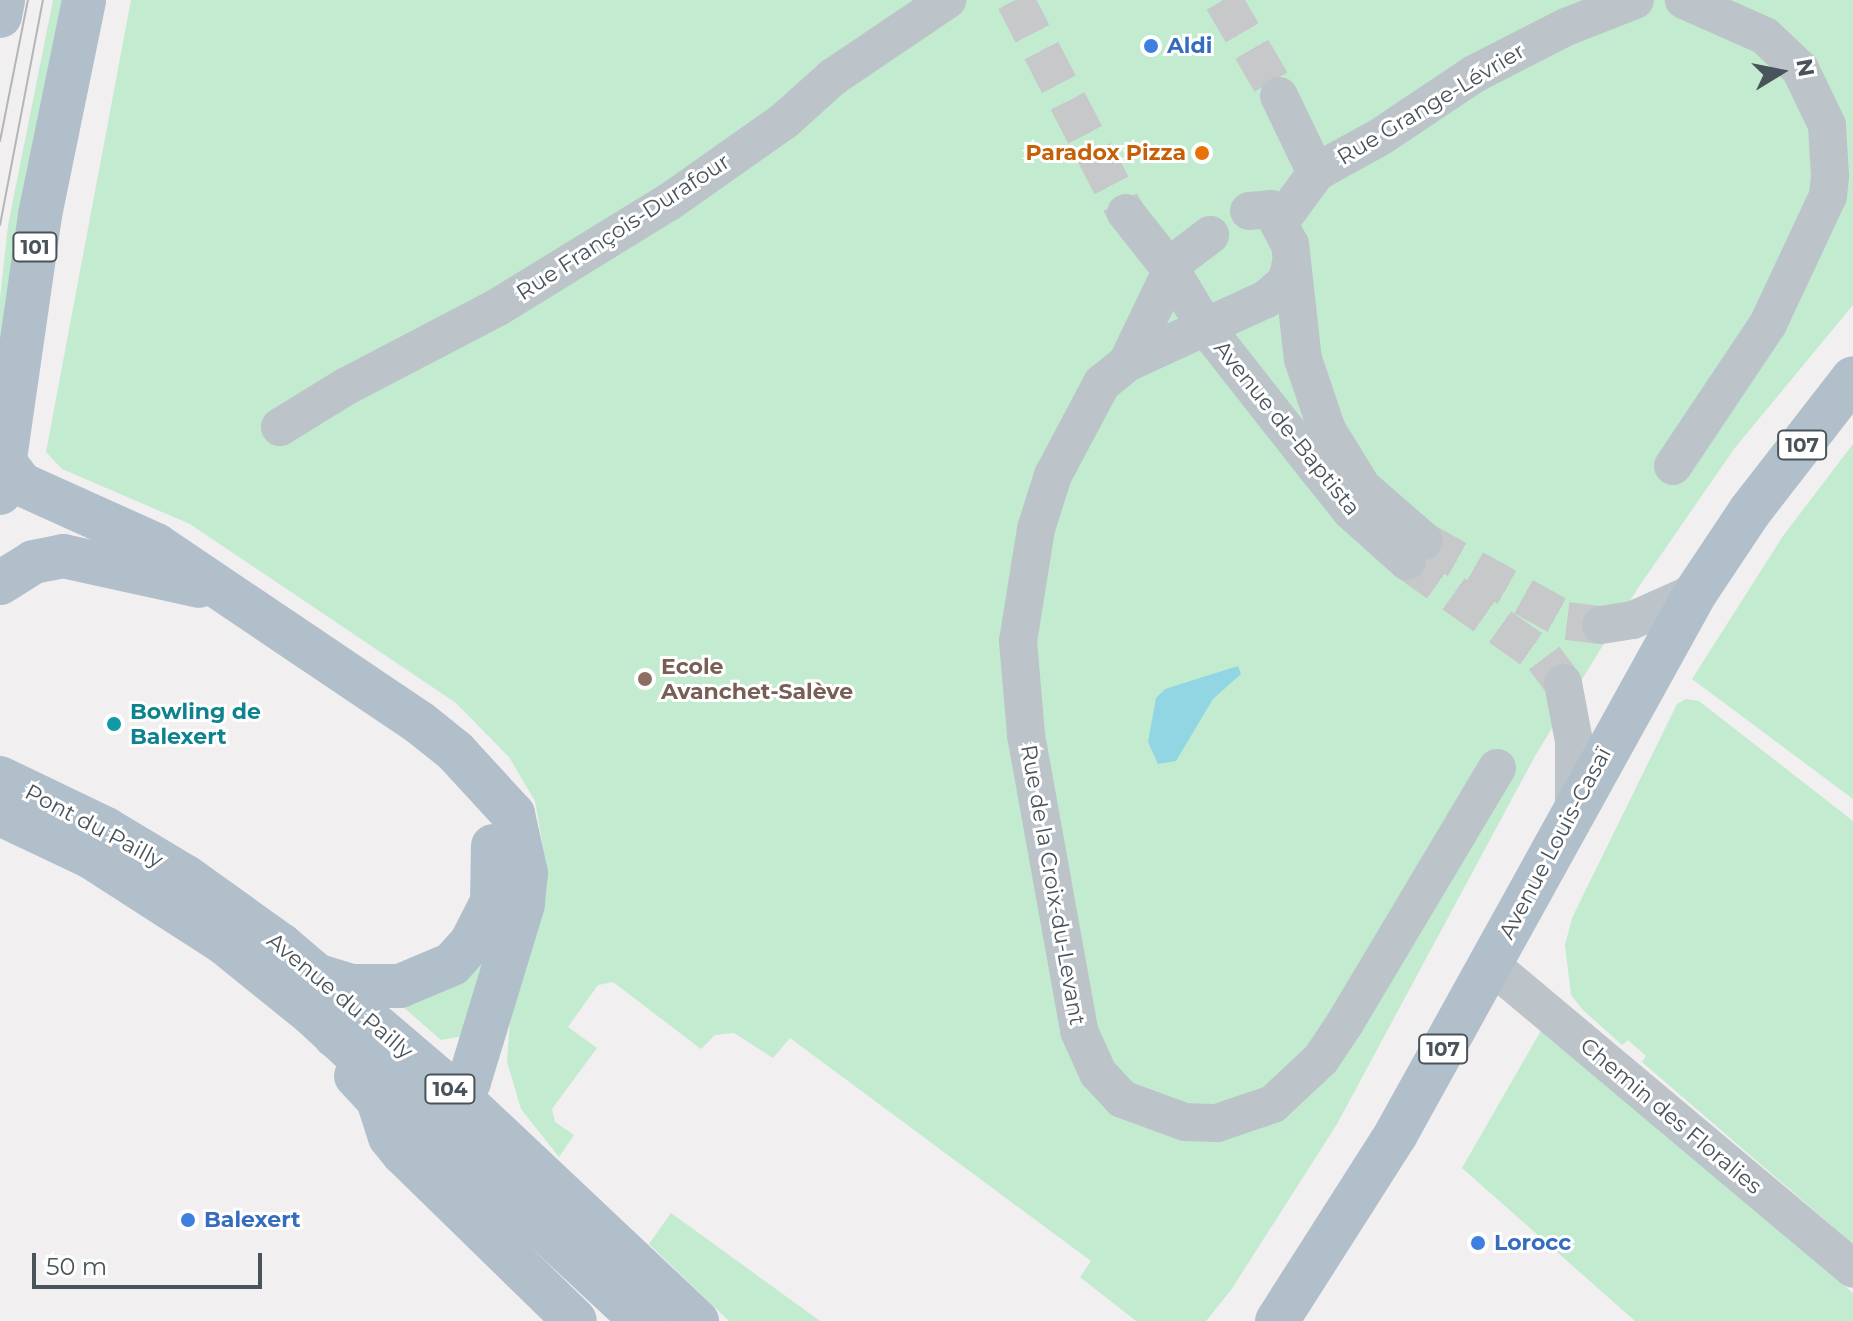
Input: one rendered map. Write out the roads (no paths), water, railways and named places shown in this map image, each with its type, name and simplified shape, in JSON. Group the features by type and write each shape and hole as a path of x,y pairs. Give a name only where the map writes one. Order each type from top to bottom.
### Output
{"main road":[{"path":"0,16 3,0"},
{"name":"101","path":"3,480 38,229 84,0"},
{"name":"Avenue Louis-Casaï","path":"1277,1321 1364,1189 1490,964 1574,805 1696,592 1750,511 1853,378"},
{"path":"3,480 21,484 156,545 221,592 420,723 472,770 513,814 526,873 519,922 476,1066 457,1095 432,1097 322,1009 357,986 416,982 452,964 471,943 496,882 491,834 472,770"},
{"path":"0,583 33,562 63,556 221,592"},
{"name":"Pont du Pailly","path":"0,778 106,829 175,890"},
{"name":"Pont du Pailly","path":"0,814 91,857 175,890"},
{"name":"Avenue du Pailly","path":"175,890 322,1009 643,1321"},
{"name":"Avenue du Pailly","path":"322,1009 457,1095 697,1321"},
{"name":"104","path":"322,1009 326,1043 378,1100 390,1137 575,1321"}],"street":[{"name":"Rue François-Durafour","path":"280,427 498,307 669,202 784,121 833,77 947,0"},
{"name":"Rue Grange-Lévrier","path":"1316,173 1488,67 1566,27 1635,0"},
{"path":"1673,466 1768,324 1828,196 1830,176 1827,125 1816,96 1792,59 1765,36 1684,0"},
{"path":"1278,235 1316,173 1279,96"},
{"path":"1126,213 1171,270"},
{"name":"Rue de la Croix-du-Levant","path":"1127,363 1171,270 1189,247 1210,235"},
{"name":"Rue de la Croix-du-Levant","path":"1278,235 1287,281 1266,299 1232,318 1204,325 1127,363 1102,383 1053,475 1026,572 1018,641 1026,735 1079,1031 1106,1082 1122,1099 1185,1122 1239,1118 1273,1104 1321,1059 1497,768"},
{"name":"Avenue de-Baptista","path":"1171,270 1204,325 1351,511 1415,551 1362,487 1327,430 1303,359 1278,235"},
{"path":"1601,625 1633,620 1696,592"},
{"path":"1563,683 1574,741 1574,805"},
{"name":"Chemin des Floralies","path":"1490,964 1853,1269"}],"water":[{"path":"1238,666 1241,674 1213,699 1176,761 1158,764 1148,742 1156,698 1165,689"}],"tunnel":[{"path":"1015,0 1126,213"},
{"path":"1223,0 1279,96"},
{"path":"1424,541 1567,621 1601,625"},
{"path":"1407,561 1544,658 1563,683"}],"tram line":[{"path":"0,141 28,0"},
{"path":"0,225 43,0"}],"place":[{"name":"Aldi","path":"1151,46"},
{"name":"Paradox Pizza","path":"1202,153"},
{"name":"Ecole Avanchet-Salève","path":"645,679"},
{"name":"Bowling de Balexert","path":"114,724"},
{"name":"Balexert","path":"188,1220"},
{"name":"Lorocc","path":"1478,1243"}]}
